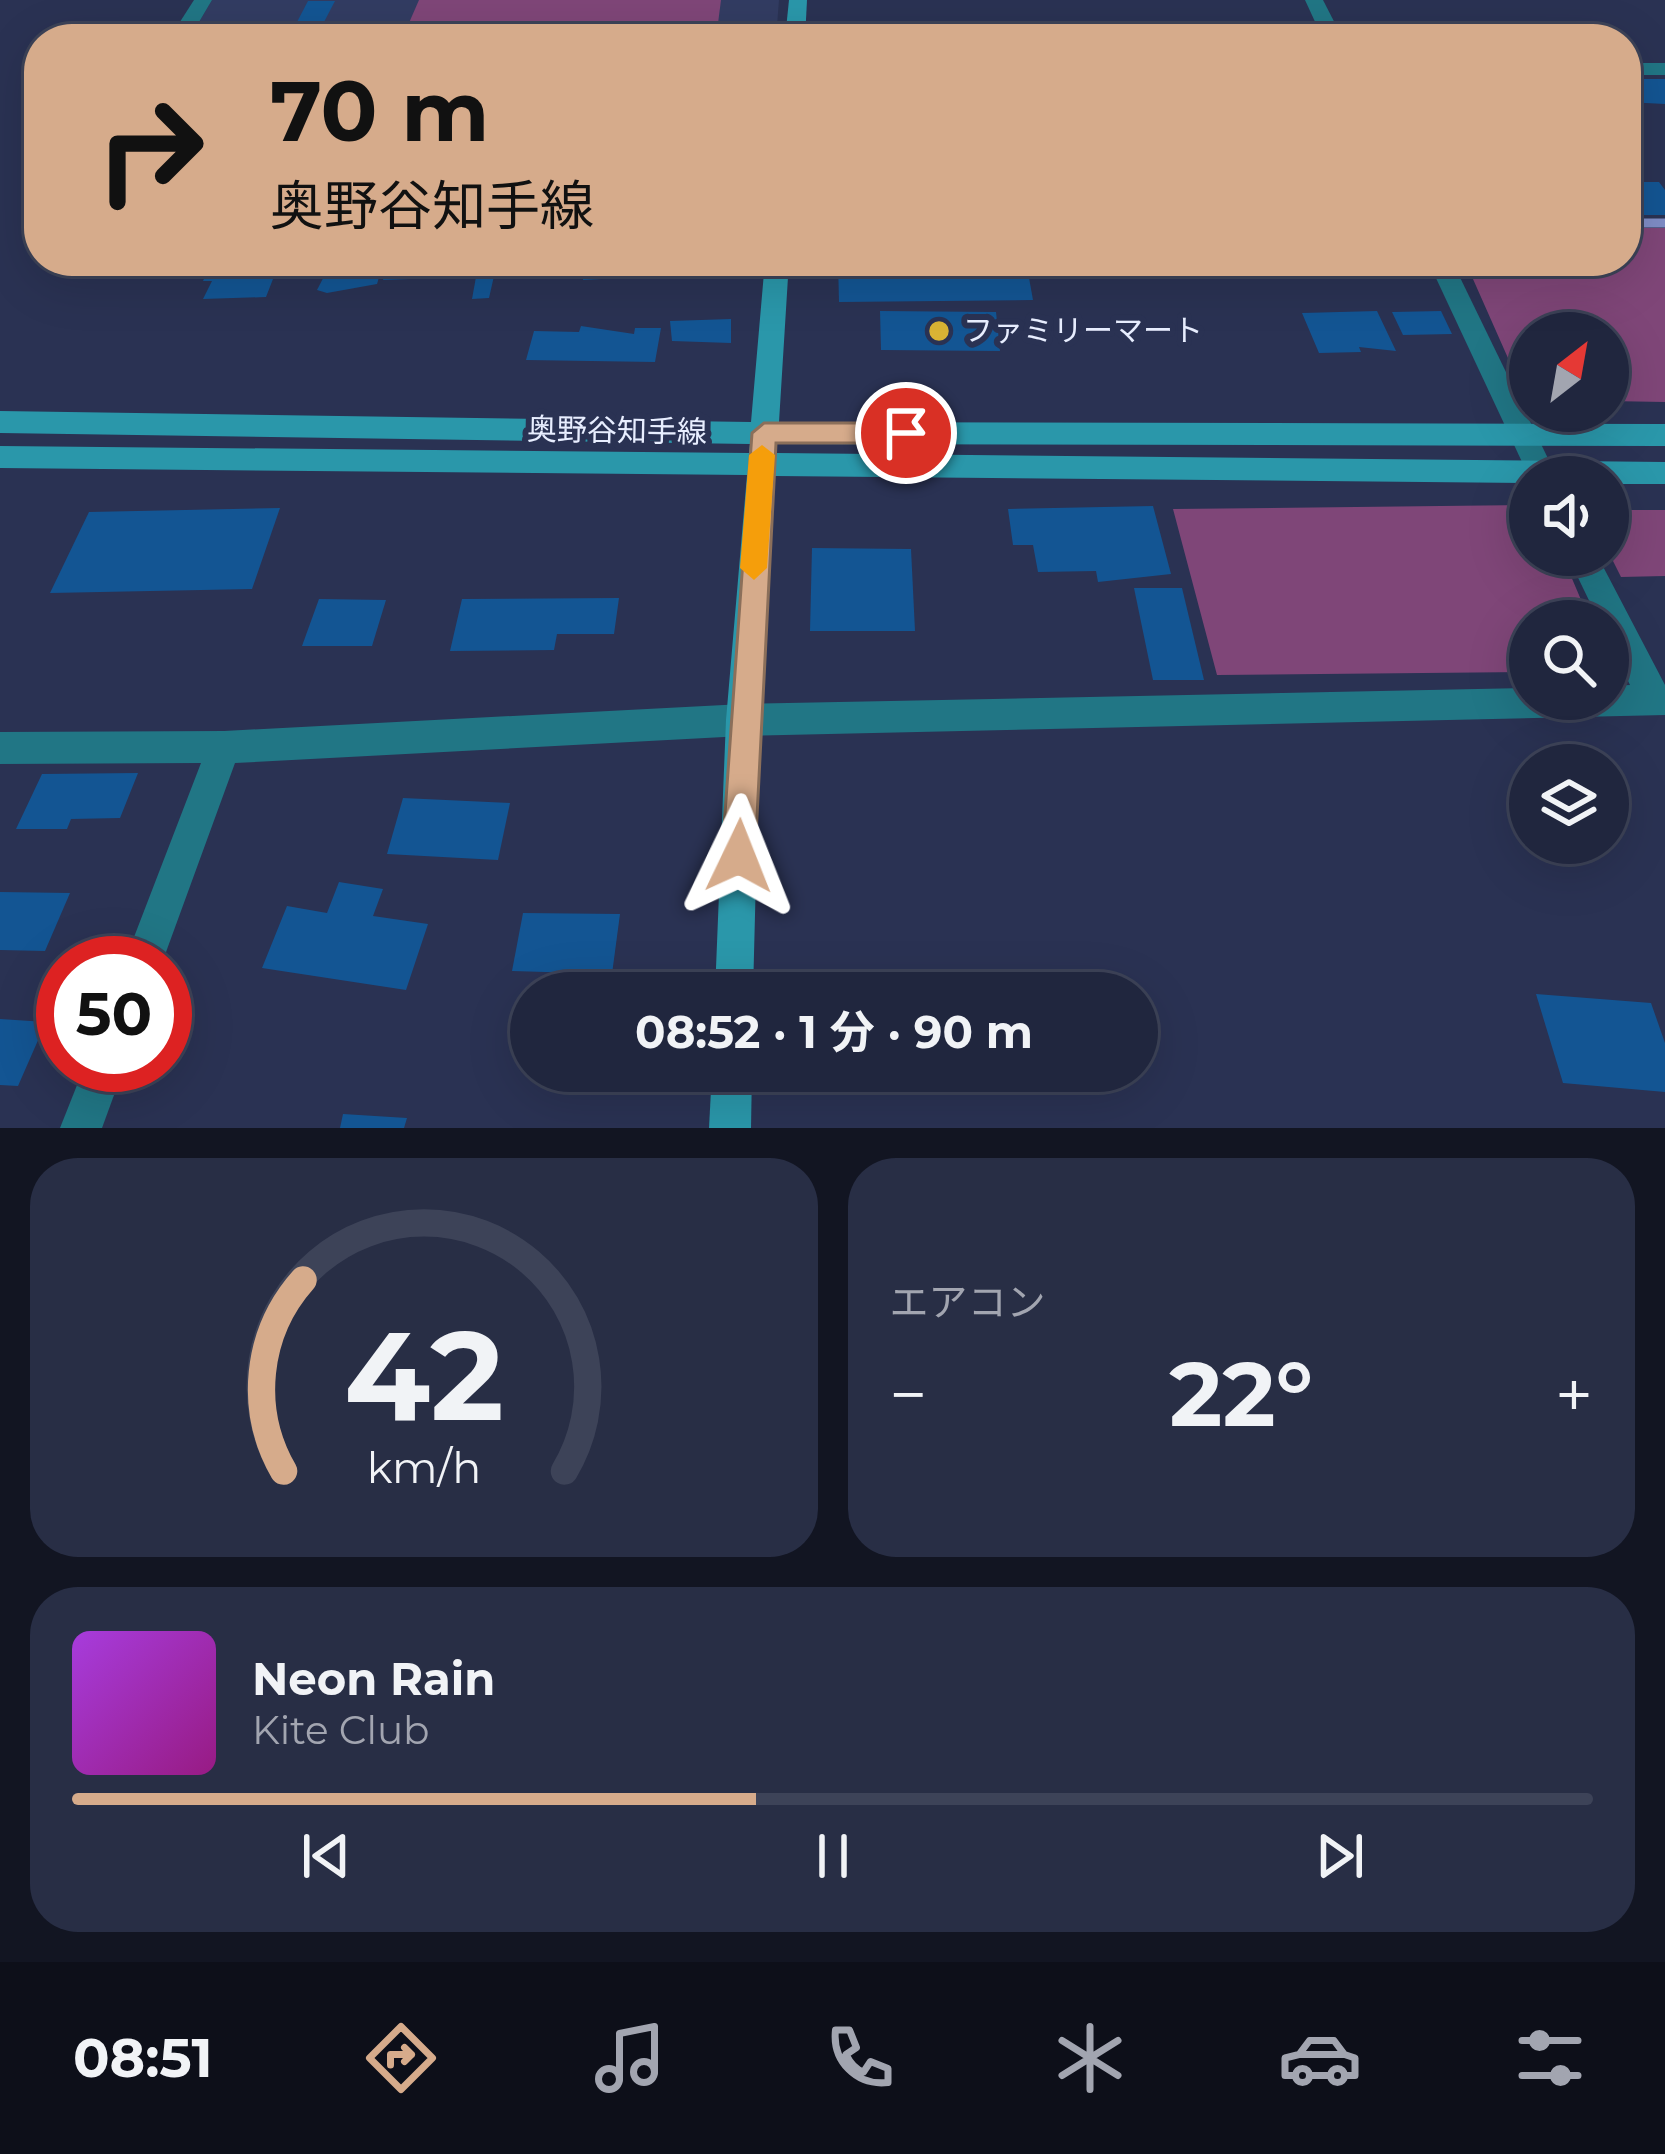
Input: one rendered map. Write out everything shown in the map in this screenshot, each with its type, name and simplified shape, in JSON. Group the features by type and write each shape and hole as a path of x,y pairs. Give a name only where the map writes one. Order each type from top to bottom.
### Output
{"main road":[{"path":"735,972 743,719 776,276"},
{"name":"奥野谷知手線","path":"0,422 764,433 1665,435"},
{"name":"奥野谷知手線","path":"0,457 1509,475"},
{"name":"奥野谷知手線","path":"1629,474 1665,473"},
{"path":"730,1128 731,1092"}],"street":[{"path":"1447,276 1533,456"},
{"path":"0,748 224,747 743,719 1659,700 1593,576"},
{"path":"153,936 224,747"},
{"path":"81,1128 95,1092"}],"shaded area":[{"path":"212,0 779,0 777,24 198,24"},
{"path":"419,0 721,0 718,24 409,24"},
{"path":"1641,228 1665,228 1665,402 1629,401 1629,312 1509,312 1509,360 1472,276 1641,276"},
{"path":"1509,505 1509,576 1571,576 1581,600 1509,600 1509,672 1217,675 1173,509"},
{"path":"1629,510 1665,510 1665,576 1621,577 1629,576"}],"building":[{"path":"308,1 335,1 324,22 297,22"},
{"path":"1641,79 1665,79 1665,104 1641,103"},
{"path":"1641,182 1659,182 1665,190 1665,215 1641,215"},
{"path":"205,276 274,276 266,297 203,299 212,281 203,281"},
{"path":"324,276 379,276 377,284 327,293 317,290"},
{"path":"384,276 411,276 410,279 383,280"},
{"path":"494,276 489,298 472,299 476,277"},
{"path":"583,276 620,276 620,278 583,280"},
{"path":"838,276 1029,276 1033,300 839,302"},
{"name":"ファミリーマート","path":"880,311 996,312 1000,351 881,350"},
{"path":"1377,311 1396,351 1359,347 1361,352 1319,353 1302,313"},
{"path":"1441,311 1452,334 1403,335 1392,312"},
{"path":"731,319 731,343 672,341 670,321"},
{"path":"581,326 634,334 635,328 661,328 655,362 526,360 534,331 579,332"},
{"path":"1153,506 1171,574 1098,582 1096,571 1038,572 1033,545 1013,545 1008,509"},
{"path":"280,508 252,589 50,593 89,512"},
{"path":"812,548 911,549 915,631 810,631"},
{"path":"1134,588 1182,588 1204,680 1153,680"},
{"path":"619,598 614,634 557,634 554,650 450,651 462,599"},
{"path":"319,599 386,600 372,646 302,646"},
{"path":"138,773 120,818 71,819 67,829 16,829 42,774"},
{"path":"403,798 510,803 498,860 387,854"},
{"path":"339,882 383,889 373,916 428,924 406,990 262,968 287,906 327,913"},
{"path":"0,892 70,893 51,936 36,936 36,951 0,950"},
{"path":"523,913 620,914 612,972 512,971"},
{"path":"1536,994 1651,1003 1665,1043 1665,1092 1563,1083"},
{"path":"0,1019 36,1021 36,1045 18,1086 0,1085"},
{"path":"343,1114 407,1118 404,1128 340,1128"}],"waterway":[{"path":"1641,223 1665,223"}],"slow traffic":[{"path":"754,568 762,455"}],"place":[{"name":"ファミリーマート","path":"939,331"}],"route":[{"path":"739,856 743,719 764,433 906,433"}]}
